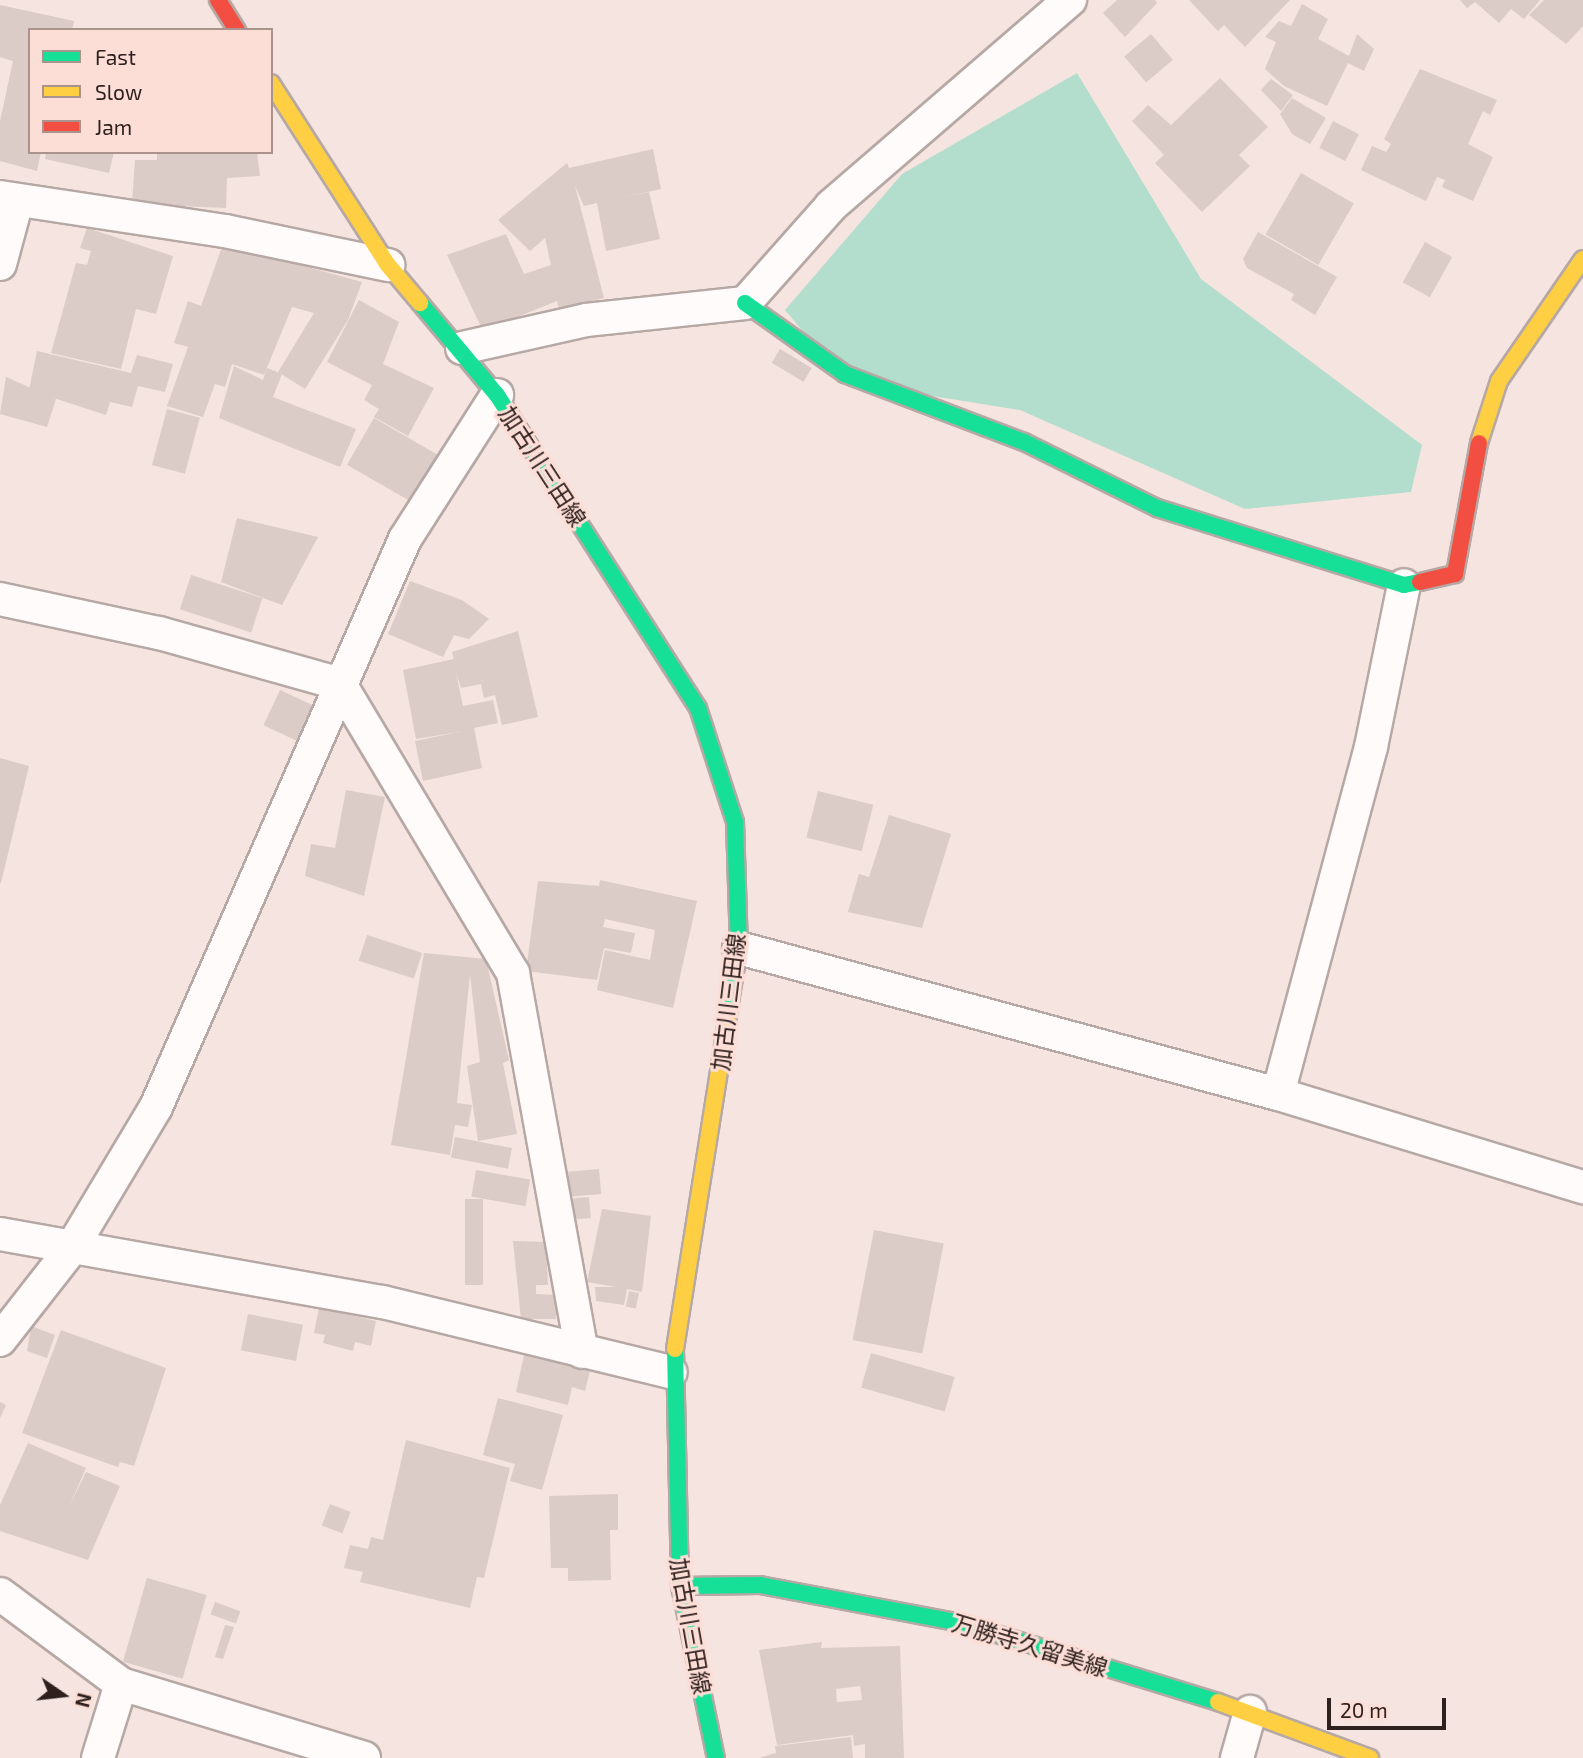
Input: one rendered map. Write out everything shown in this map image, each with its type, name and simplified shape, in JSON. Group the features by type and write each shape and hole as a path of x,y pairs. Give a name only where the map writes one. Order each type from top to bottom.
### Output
{"main road":[{"path":"218,0 236,28"},
{"name":"加古川三田線","path":"273,86 388,265 462,348 497,395 698,709 735,822 739,948 671,1372 680,1586 716,1758"},
{"path":"745,303 845,374 908,402 1024,442 1157,508 1404,585 1455,574 1470,470 1499,381 1583,259"},
{"name":"万勝寺久留美線","path":"680,1586 760,1586 961,1623 1250,1712 1370,1758"}],"street":[{"path":"462,348 586,320 745,303 831,206 1065,1"},
{"path":"0,264 8,201 225,231 388,265"},
{"path":"0,1340 71,1249 156,1107 405,539 497,395"},
{"path":"1278,1094 1371,747 1404,585"},
{"path":"0,599 159,633 340,684 513,973 582,1352"},
{"path":"739,948 1278,1094 1583,1187"},
{"path":"0,1234 71,1249 383,1302 671,1372"},
{"path":"0,1594 121,1684 363,1758"},
{"path":"98,1758 121,1684"},
{"path":"1237,1758 1250,1712"}],"shaded area":[{"path":"1077,73 1201,279 1422,445 1411,492 1245,509 1020,410 845,382 785,310 902,174"}],"building":[{"path":"1117,0 1155,0 1157,3 1125,37 1103,13"},
{"path":"1189,0 1290,0 1245,47 1224,25 1218,31"},
{"path":"1460,0 1540,0 1524,19 1511,9 1499,23 1475,2 1467,8"},
{"path":"1544,0 1583,0 1583,26 1566,44 1529,15"},
{"path":"1302,4 1328,19 1318,39 1349,56 1357,34 1374,49 1364,71 1348,63 1327,106 1284,86 1265,69 1276,42 1265,37 1279,21 1291,26"},
{"path":"0,5 74,21 72,28 28,28 28,154 41,154 37,171 0,161 0,121 13,61 0,57"},
{"path":"1151,34 1173,60 1146,83 1124,56"},
{"path":"1420,69 1497,100 1490,115 1483,111 1468,144 1493,157 1473,201 1442,187 1445,180 1437,177 1426,201 1361,170 1372,146 1386,152 1391,144 1384,139"},
{"path":"1220,78 1268,127 1239,155 1250,166 1202,212 1155,163 1164,155 1132,121 1148,105 1171,125"},
{"path":"1271,79 1293,95 1281,111 1261,90"},
{"path":"1292,98 1326,118 1310,144 1292,134 1280,114"},
{"path":"1333,121 1359,134 1345,161 1319,148"},
{"path":"653,149 661,189 619,198 649,192 660,239 606,251 597,203 584,206 575,186 604,298 559,309 557,301 483,331 447,255 506,234 524,274 551,265 545,238 530,251 498,220 567,163 569,168"},
{"path":"46,154 114,154 109,173 45,159"},
{"path":"157,154 257,154 260,176 227,178 226,208 132,204 135,160 157,160"},
{"path":"1301,173 1354,204 1318,265 1266,234"},
{"path":"87,228 173,256 156,314 136,309 121,369 51,353 76,263 87,265 91,251 80,248"},
{"path":"1258,232 1337,277 1315,315 1291,300 1294,294 1247,268 1243,259"},
{"path":"1425,242 1452,257 1430,297 1403,282"},
{"path":"223,244 362,282 348,320 305,389 278,372 314,313 292,307 264,375 232,364 225,387 215,384 203,417 167,406 188,347 174,343 188,301 201,306"},
{"path":"359,300 399,322 383,364 434,388 408,436 374,417 379,409 364,400 372,385 327,362"},
{"path":"780,349 812,368 803,382 772,363"},
{"path":"37,351 131,373 137,355 173,364 165,392 138,386 132,407 110,402 106,415 29,390"},
{"path":"234,366 263,380 267,368 282,374 273,397 356,429 340,467 219,418"},
{"path":"6,377 56,399 47,427 0,414"},
{"path":"167,409 200,418 185,474 152,465"},
{"path":"374,418 437,454 410,501 347,465"},
{"path":"237,518 318,537 282,605 221,582"},
{"path":"191,575 262,598 251,632 180,609"},
{"path":"410,581 462,600 489,619 469,639 454,635 443,657 388,634"},
{"path":"518,631 538,717 502,725 495,695 484,698 481,684 461,688 456,673 463,706 493,700 498,723 474,728 482,768 423,781 415,741 464,731 416,739 403,670 454,659 452,652"},
{"path":"280,690 318,708 302,743 264,725"},
{"path":"0,758 29,766 1,883 0,883"},
{"path":"346,790 385,797 364,896 305,876 311,844 335,848"},
{"path":"818,791 873,805 862,851 806,838"},
{"path":"889,815 951,834 922,928 848,912 859,874 869,877"},
{"path":"600,880 697,901 673,1008 597,990 605,950 650,960 655,930 605,919 603,927 635,933 631,953 604,948 597,980 526,971 538,881 599,886"},
{"path":"367,935 422,953 414,979 359,961"},
{"path":"424,953 486,959 509,1060 503,1063 517,1134 478,1141 467,1066 480,1062 470,974 457,1103 472,1105 468,1127 455,1125 450,1155 391,1145"},
{"path":"455,1137 512,1148 508,1169 451,1158"},
{"path":"599,1169 601,1194 570,1197 568,1172"},
{"path":"476,1170 530,1180 525,1206 471,1197"},
{"path":"589,1197 591,1218 569,1220 567,1199"},
{"path":"465,1199 483,1199 483,1285 465,1285"},
{"path":"602,1209 651,1216 642,1292 627,1289 624,1305 596,1301 595,1287 616,1287 587,1282"},
{"path":"874,1230 944,1244 922,1353 853,1340"},
{"path":"513,1241 546,1242 548,1285 536,1285 536,1294 556,1295 556,1319 521,1319"},
{"path":"629,1291 639,1293 636,1309 626,1307"},
{"path":"319,1308 376,1321 371,1346 355,1342 353,1351 323,1343 325,1335 314,1333"},
{"path":"248,1314 303,1325 296,1361 241,1350"},
{"path":"31,1326 55,1335 47,1358 27,1351"},
{"path":"61,1330 166,1368 134,1466 120,1462 118,1467 22,1433"},
{"path":"871,1353 955,1377 945,1412 861,1388"},
{"path":"524,1355 590,1371 585,1391 572,1387 568,1405 516,1392"},
{"path":"498,1398 563,1415 542,1490 510,1481 515,1464 483,1455"},
{"path":"0,1402 6,1405 0,1418"},
{"path":"406,1440 510,1468 484,1578 477,1577 470,1608 360,1582 363,1572 344,1568 350,1545 368,1549 371,1537 383,1540"},
{"path":"28,1443 86,1468 69,1507 86,1472 120,1486 88,1560 0,1531 0,1505"},
{"path":"618,1494 618,1530 610,1530 611,1580 568,1581 568,1568 551,1568 549,1496"},
{"path":"330,1504 351,1512 342,1533 322,1525"},
{"path":"147,1578 207,1595 183,1679 123,1662"},
{"path":"215,1602 240,1611 236,1623 211,1614"},
{"path":"225,1625 234,1627 223,1659 215,1657"},
{"path":"822,1642 821,1648 900,1646 904,1758 865,1758 865,1744 854,1746 853,1735 777,1745 759,1650","holes":["860,1686 862,1700 837,1702 836,1689"]},
{"path":"851,1737 853,1758 759,1758 776,1753 775,1746"}],"traffic: fast":[{"path":"420,303 497,395 698,708 735,822 739,948 728,1014"},
{"path":"745,303 845,374 1024,442 1157,508 1404,585 1420,582"},
{"path":"675,1349 680,1586 716,1758"},
{"path":"680,1586 760,1585 961,1623 1218,1702"}],"traffic: slow":[{"path":"273,86 388,265 420,303"},
{"path":"1479,443 1499,381 1583,259"},
{"path":"675,1349 728,1014"},
{"path":"1218,1702 1370,1758"}],"traffic: jam":[{"path":"218,0 236,28"},
{"path":"1420,582 1455,574 1479,443"}]}
